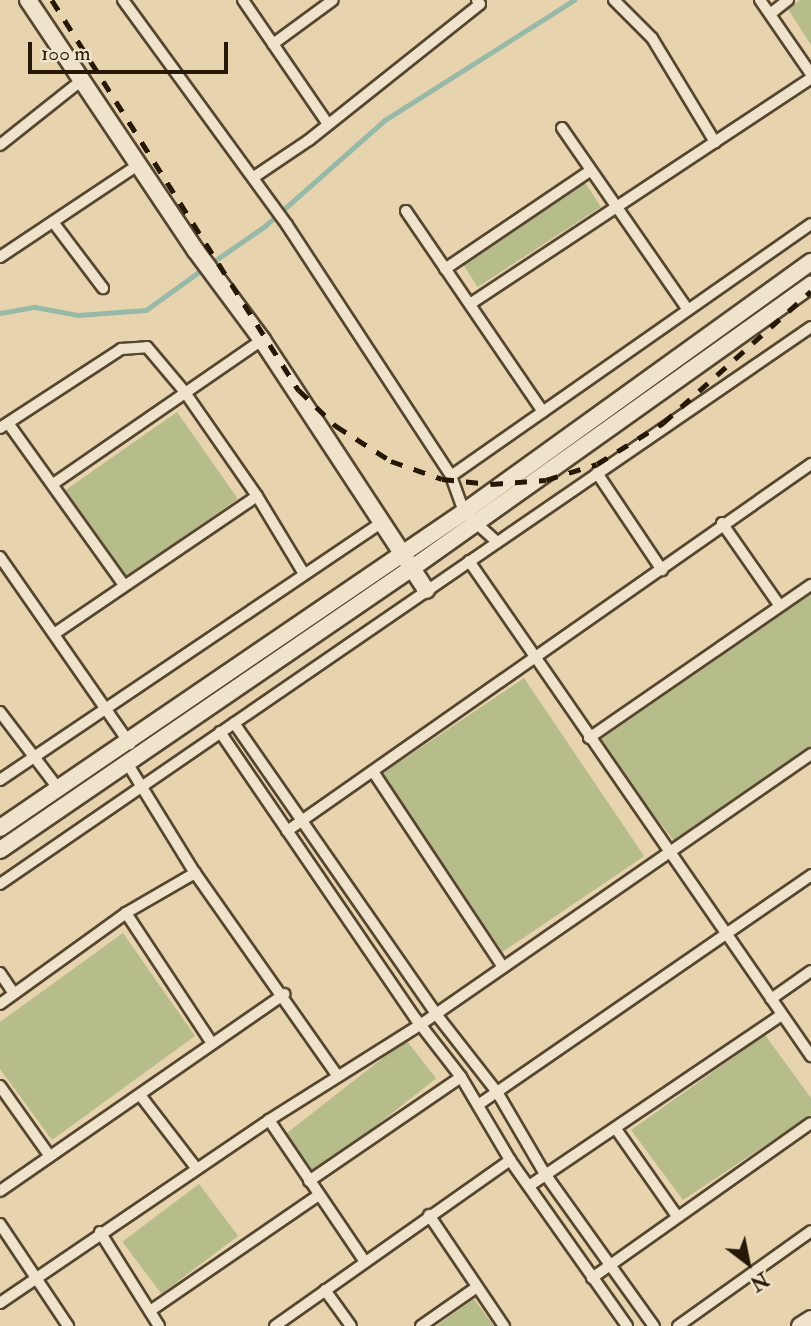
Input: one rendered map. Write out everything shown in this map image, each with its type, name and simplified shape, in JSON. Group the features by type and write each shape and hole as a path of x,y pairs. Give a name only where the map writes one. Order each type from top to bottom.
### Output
{"main road":[{"path":"28,0 196,251 262,340 426,590"},
{"path":"0,828 58,788 131,753 411,569 469,517 811,262"},
{"path":"0,850 401,555 469,517 811,285"},
{"path":"800,1326 811,1319"}],"street":[{"path":"123,0 287,225 452,476 469,517 497,542"},
{"path":"243,0 328,124"},
{"path":"273,44 333,0"},
{"path":"254,177 328,124 480,4 477,0"},
{"path":"614,0 652,38 715,142"},
{"path":"470,304 811,76 760,0"},
{"path":"770,14 788,0"},
{"path":"0,145 82,80"},
{"path":"562,128 688,310"},
{"path":"0,257 138,165"},
{"path":"445,269 591,170"},
{"path":"406,211 543,412"},
{"path":"53,222 103,288"},
{"path":"452,476 811,224"},
{"path":"0,884 811,327"},
{"path":"53,484 184,391 262,340"},
{"path":"124,585 53,484 4,426 131,345 152,351 184,391 257,496 304,573"},
{"path":"287,831 535,660 662,570 722,523 811,464"},
{"path":"597,473 662,570"},
{"path":"54,635 257,496"},
{"path":"0,780 382,522"},
{"path":"722,523 780,607"},
{"path":"0,557 106,709 131,753 142,788 195,873 284,994 337,1075"},
{"path":"469,561 811,1056"},
{"path":"589,738 811,585"},
{"path":"0,712 58,788"},
{"path":"234,723 436,1014 497,1092 545,1174 654,1326"},
{"path":"220,732 420,1026 461,1077 510,1160 627,1326"},
{"path":"0,1303 100,1232 337,1075 420,1026 811,754"},
{"path":"374,773 503,967"},
{"path":"0,1004 126,913 195,873"},
{"path":"478,1105 811,874"},
{"path":"126,913 211,1042"},
{"path":"771,999 811,971"},
{"path":"0,973 14,994"},
{"path":"0,1191 140,1095 211,1042 284,994"},
{"path":"529,1186 782,1015"},
{"path":"309,1181 461,1077"},
{"path":"0,1086 49,1155"},
{"path":"140,1095 197,1169"},
{"path":"269,1120 365,1262"},
{"path":"592,1278 608,1262 811,1123"},
{"path":"616,1129 677,1216"},
{"path":"275,1326 510,1160"},
{"path":"150,1311 319,1195"},
{"path":"429,1215 504,1326"},
{"path":"0,1224 68,1326"},
{"path":"678,1326 811,1231"},
{"path":"100,1232 159,1326"},
{"path":"421,1326 477,1287"},
{"path":"325,1290 351,1326"}],"green space":[{"path":"800,0 811,0 811,45 788,9"},
{"path":"584,181 601,207 478,287 461,261"},
{"path":"177,412 238,499 126,577 66,490"},
{"path":"811,594 811,746 674,841 597,742"},
{"path":"524,678 644,856 502,952 382,774"},
{"path":"123,933 195,1036 52,1140 0,1069 0,1022"},
{"path":"765,1035 811,1098 811,1115 683,1200 631,1130"},
{"path":"406,1040 436,1079 312,1176 281,1137"},
{"path":"199,1184 238,1236 161,1294 122,1242"},
{"path":"474,1299 494,1326 436,1326"}],"waterway":[{"path":"210,264 265,226 385,120 574,0"},
{"path":"0,313 35,307 78,315 146,310 203,269"}],"railway":[{"path":"52,0 299,390 336,426 391,461 442,479 491,484 546,480 597,464 663,423 811,291"}]}
